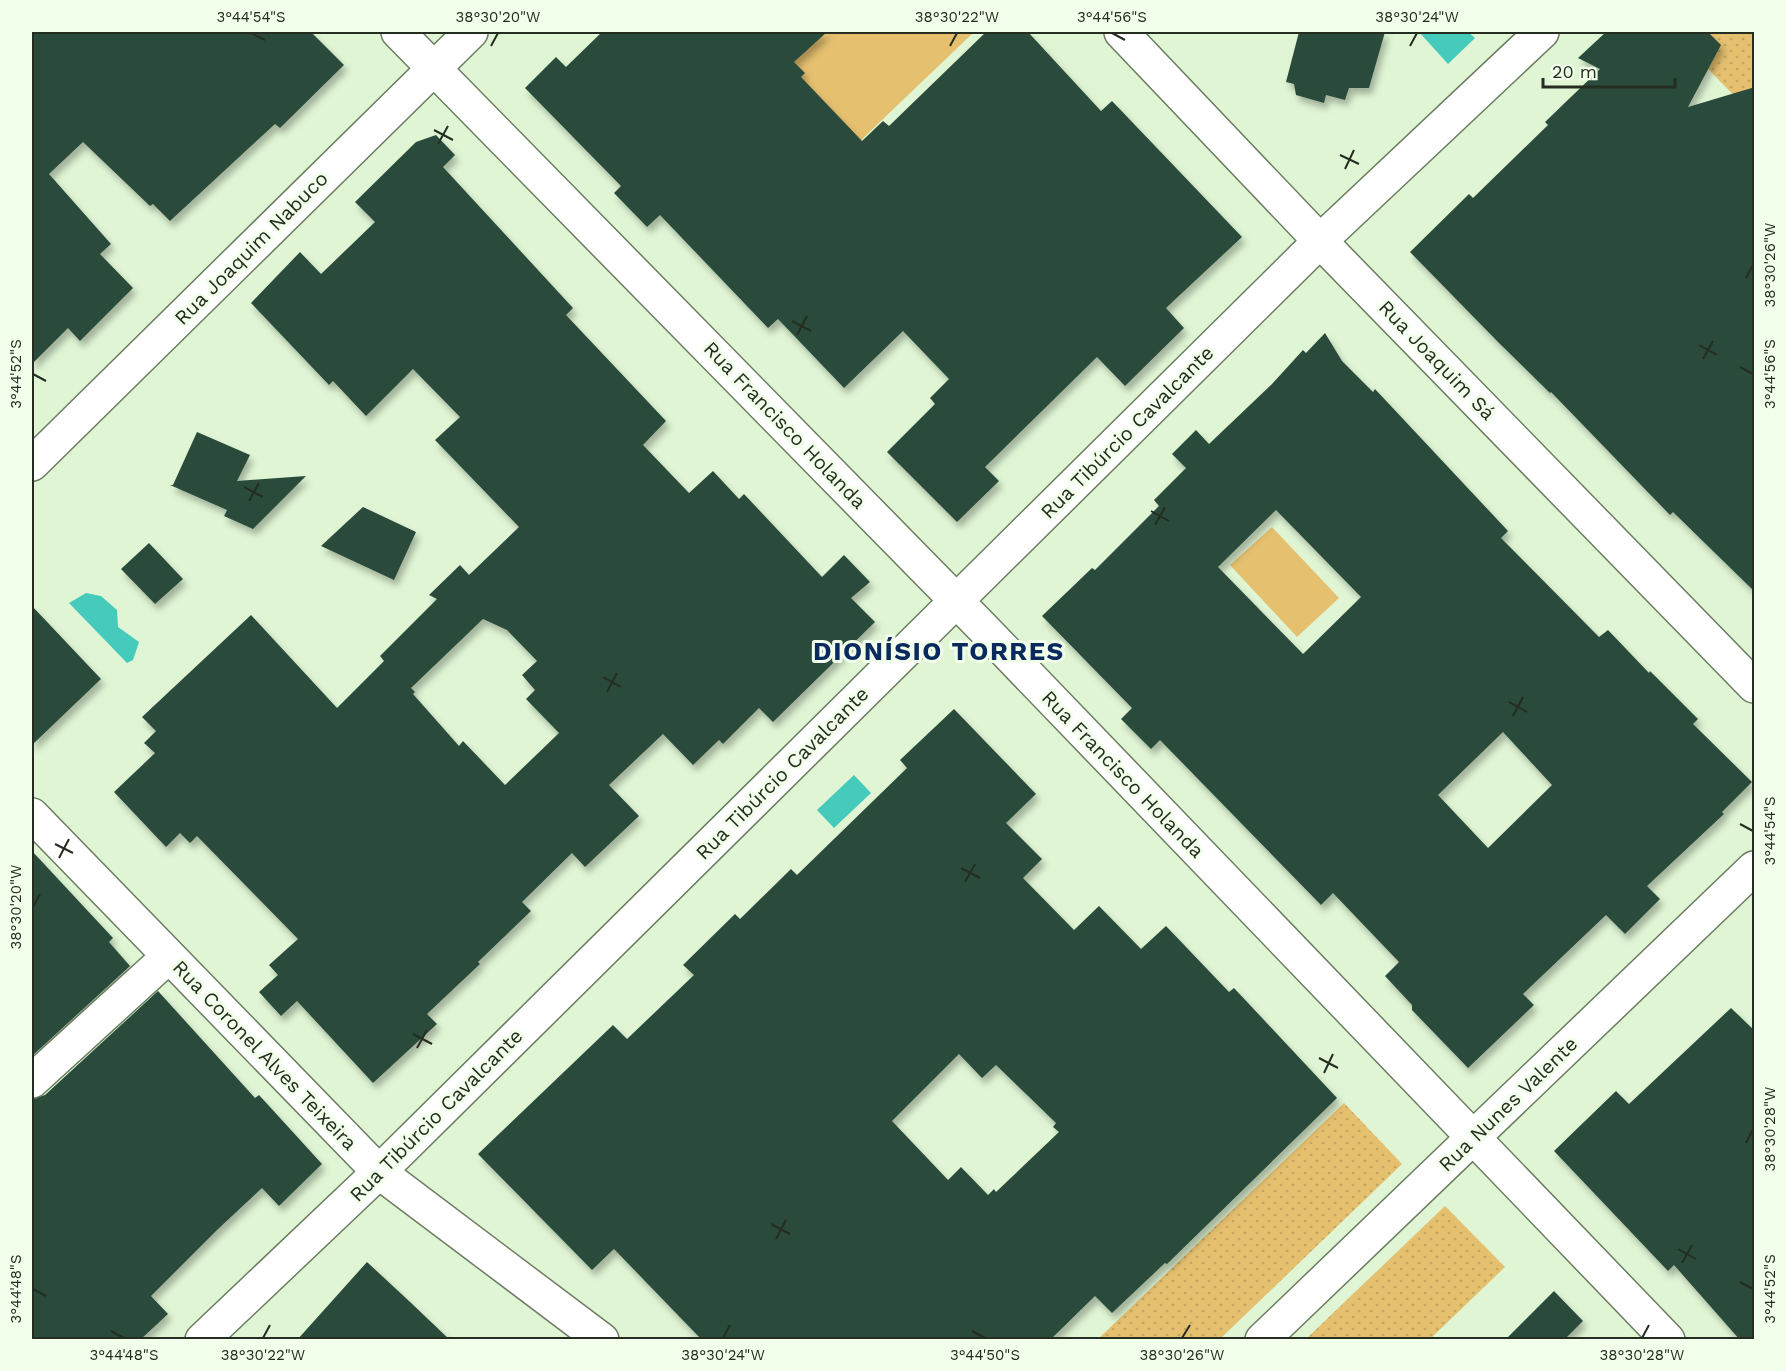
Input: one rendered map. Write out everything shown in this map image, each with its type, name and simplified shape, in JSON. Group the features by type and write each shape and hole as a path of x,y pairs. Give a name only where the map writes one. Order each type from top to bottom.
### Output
{"street":[{"name":"Rua Francisco Holanda","path":"398,32 956,601 1668,1340"},
{"name":"Rua Joaquim Nabuco","path":"32,464 471,32"},
{"name":"Rua Joaquim Sá","path":"1121,32 1320,241 1755,686"},
{"name":"Rua Tibúrcio Cavalcante","path":"202,1340 379,1172 1320,241 1542,32"},
{"name":"Rua Coronel Alves Teixeira","path":"32,815 379,1172 602,1340"},
{"name":"Rua Nunes Valente","path":"1262,1340 1755,868"},
{"path":"32,1081 169,956"}],"shaded area":[{"path":"820,32 974,32 859,142 785,65"},
{"path":"1672,32 1754,32 1754,116"},
{"path":"1272,527 1339,598 1297,637 1230,565"},
{"path":"1344,1103 1402,1164 1220,1339 1098,1339"},
{"path":"1445,1206 1505,1267 1430,1339 1306,1339"}],"water":[{"path":"1419,32 1468,32 1475,38 1448,64"},
{"path":"86,593 101,596 117,610 118,627 139,642 133,660 127,663 69,603"},
{"path":"854,775 871,793 834,828 817,810"}],"building":[{"path":"32,32 311,32 344,65 280,128 275,124 170,221 153,204 150,206 83,142 49,174 111,244 100,254 133,288 80,341 68,328 32,364"},
{"path":"602,32 827,32 794,62 805,73 801,77 862,141 883,121 889,126 986,32 1028,32 1101,111 1112,101 1242,237 1166,308 1184,328 1125,386 1097,357 985,467 999,481 957,522 887,452 935,404 930,398 949,379 903,331 844,388 778,319 768,328 660,215 647,227 614,193 621,186 525,88 556,57 566,67"},
{"path":"1299,32 1385,32 1369,88 1349,88 1345,100 1326,95 1324,103 1296,95 1294,84 1286,82"},
{"path":"1606,32 1708,32 1721,45 1688,107 1755,87 1755,592 1673,512 1670,515 1551,392 1499,343 1410,252 1469,194 1473,198 1548,125 1545,122 1600,69 1578,58"},
{"path":"436,135 455,155 443,167 573,308 566,315 666,421 643,445 689,493 713,471 739,499 744,494 822,577 844,555 870,582 851,598 875,622 773,722 759,708 723,744 719,740 693,765 663,734 609,785 639,816 585,867 572,853 522,902 531,911 427,1014 437,1024 373,1083 297,1001 281,1016 259,992 278,975 269,965 298,939 197,836 190,843 180,833 166,847 114,792 155,753 144,743 156,731 142,717 251,615 337,708 384,661 380,656 437,599 429,595 460,565 469,575 519,527 435,440 460,417 413,369 366,416 333,381 329,385 251,303 300,252 321,274 375,222 355,202 416,142","holes":["483,619 507,630 537,661 522,675 535,690 526,699 559,733 505,785 463,741 459,746 413,694 415,692 411,688"]},
{"path":"1325,333 1342,361 1373,392 1375,389 1508,531 1501,538 1599,637 1608,630 1698,719 1693,724 1752,782 1722,812 1724,814 1647,886 1660,899 1625,934 1606,915 1523,994 1534,1005 1468,1068 1412,1010 1412,1005 1385,976 1399,962 1333,893 1321,905 1160,740 1151,749 1121,719 1132,708 1042,616 1092,568 1095,570 1159,506 1154,500 1186,468 1172,454 1196,430 1209,444 1272,384 1303,350 1306,353","holes":["1276,510 1361,597 1303,654 1218,567","1503,732 1552,785 1488,848 1438,795"]},
{"path":"197,432 250,455 237,481 306,476 253,529 224,516 227,510 170,485 173,485"},
{"path":"363,507 416,532 394,580 321,546"},
{"path":"149,543 183,579 155,604 121,569"},
{"path":"32,606 101,679 32,745"},
{"path":"954,709 1036,794 1006,823 1042,859 1023,878 1074,930 1099,906 1141,949 1166,926 1229,992 1234,988 1337,1098 1167,1264 1165,1263 1112,1313 1095,1296 1050,1340 702,1340 614,1249 592,1270 478,1154 613,1025 627,1039 694,975 683,965 735,914 740,919 791,869 797,875 907,768 900,760","holes":["959,1054 982,1078 996,1065 1056,1123 1053,1127 1059,1132 996,1192 994,1189 988,1195 961,1167 948,1180 892,1121"]},
{"path":"32,851 113,938 109,942 130,966 32,1056"},
{"path":"158,991 255,1098 259,1095 322,1164 279,1206 262,1188 217,1230 151,1296 168,1314 140,1340 32,1340 32,1099 45,1095"},
{"path":"1731,1008 1755,1031 1755,1340 1740,1340 1674,1265 1668,1271 1554,1151 1616,1091 1629,1104"},
{"path":"367,1262 409,1301 450,1340 297,1340"},
{"path":"1554,1291 1583,1321 1564,1340 1505,1340"}],"district":[{"name":"DIONÍSIO TORRES","path":"939,651"}]}
